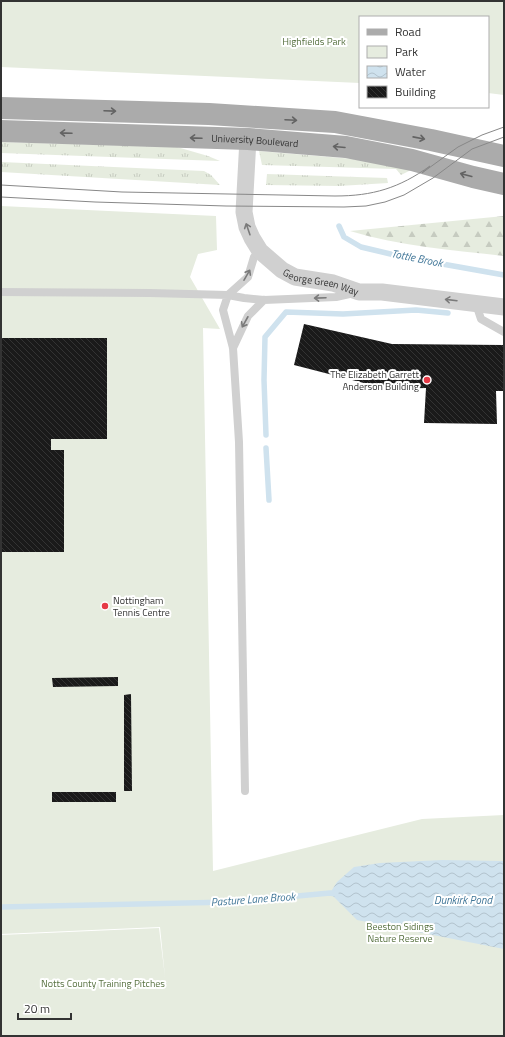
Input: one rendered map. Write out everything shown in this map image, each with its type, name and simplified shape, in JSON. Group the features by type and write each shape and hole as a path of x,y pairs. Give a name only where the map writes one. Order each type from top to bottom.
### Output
{"main road":[{"path":"1,108 209,114 252,118 335,122 431,140 504,156"},
{"path":"248,139 248,129 252,118"},
{"name":"University Boulevard","path":"1,131 248,139 346,147 412,160 504,184"}],"street":[{"name":"George Green Way","path":"248,139 244,212 247,227 260,251 282,270 295,277 333,283 359,292 382,292 504,307"}],"lane":[{"path":"245,791 239,442 233,348 223,310 228,295 248,277 254,257 260,251"},
{"path":"1,292 228,295 264,300 336,297 359,292"},
{"path":"233,348 248,316 264,300"},
{"path":"479,303 478,310 480,319 504,332"}],"green space":[{"name":"Highfields Park","path":"1,1 504,1 504,95 489,93 489,16 359,16 359,83 1,67"},
{"path":"1,142 177,147 220,161 1,153"},
{"path":"259,151 354,159 411,170 401,175 396,169 262,165"},
{"path":"1,162 204,171 211,175 220,185 1,172"},
{"path":"267,174 387,178 388,183 339,186 266,185"},
{"name":"Nottingham Tennis Centre","path":"1,206 216,216 217,250 198,254 190,277 220,329 203,328 213,871 422,819 504,815 504,1036 1,1036 1,935 159,928 165,977 160,927 1,934"},
{"path":"504,216 504,256 407,244 350,231"}],"water":[{"name":"Dunkirk Pond","path":"442,860 504,861 504,949 357,920 330,893 337,882 354,867 380,863"}],"building":[{"name":"The Elizabeth Garrett Anderson Building","path":"304,324 392,344 504,345 504,391 496,391 497,424 424,423 426,388 387,389 294,365"},
{"path":"1,338 107,338 107,439 51,439 51,450 64,450 64,552 1,552"},
{"path":"118,677 118,686 53,687 52,678"},
{"path":"131,694 132,791 124,791 124,695"},
{"path":"52,792 116,792 116,802 52,802"}],"waterway":[{"name":"Tottle Brook","path":"339,226 344,237 361,247 403,257 504,275"},
{"path":"266,435 264,380 265,337 286,312 343,314 416,310 448,313"},
{"path":"266,448 269,500"},
{"name":"Pasture Lane Brook","path":"1,907 231,902 330,893 336,894"}],"tram line":[{"path":"1,185 122,192 349,196 374,192 396,185 419,174 430,166 422,173 458,147 482,135 504,127"},
{"path":"1,197 95,202 226,206 366,206 385,202 404,195 433,178 472,149 504,137"}],"place":[{"name":"The Elizabeth Garrett Anderson Building","path":"427,380"},
{"name":"Nottingham Tennis Centre","path":"105,606"}],"park label":[{"name":"Beeston Sidings Nature Reserve","path":"400,932"},
{"name":"Notts County Training Pitches","path":"103,983"}]}
